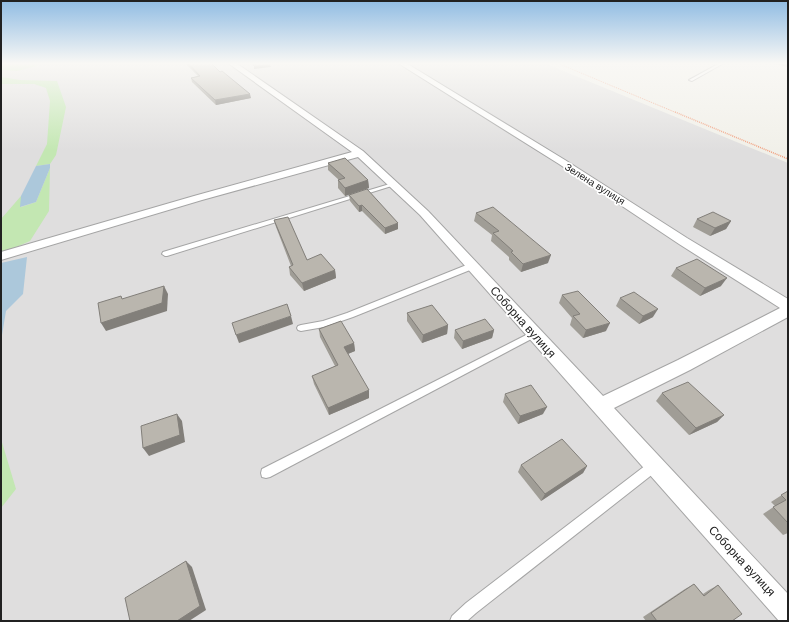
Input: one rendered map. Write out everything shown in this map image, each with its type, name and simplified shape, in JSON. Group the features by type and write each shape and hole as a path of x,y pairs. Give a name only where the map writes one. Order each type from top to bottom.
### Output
{"street":[{"name":"Соборна вулиця","path":"273,92 360,152 424,213 788,612"},
{"name":"Зелена вулиця","path":"448,92 562,162 683,241 788,306"},
{"path":"1,256 360,152"},
{"path":"600,406 684,365 788,310"}],"lane":[{"path":"165,254 394,184"},
{"path":"301,328 324,324 350,315 472,266"},
{"path":"266,473 534,334"},
{"path":"457,621 470,608 654,466"}],"path":[{"path":"631,92 657,105 788,159"}],"shaded area":[{"path":"1,92 615,92 788,163 788,621 1,621"}],"green space":[{"path":"47,92 61,92 66,107 56,155 50,164 36,166 47,144 50,101"},
{"path":"50,168 49,211 30,241 1,252 1,219 21,196 21,207 36,202"},
{"path":"1,439 16,489 1,508"}],"water":[{"path":"50,164 50,168 36,202 20,207 21,196 36,166"},
{"path":"27,257 23,294 6,311 1,341 1,263"}],"building":[{"path":"206,92 248,92 250,94 215,100"},
{"path":"345,158 368,180 345,188 338,180 345,178 328,163"},
{"path":"367,189 398,223 385,228 362,205 359,206 349,195"},
{"path":"493,207 551,255 523,264 511,252 513,251 493,233 499,231 476,213"},
{"path":"713,212 731,221 715,228 697,219"},
{"path":"288,217 307,260 321,254 335,270 302,283 289,267 293,265 274,220"},
{"path":"697,259 727,278 705,288 676,268"},
{"path":"164,286 162,303 101,323 98,303 121,296 122,299"},
{"path":"578,291 610,323 586,330 573,316 580,314 562,295"},
{"path":"634,292 658,309 643,316 620,298"},
{"path":"287,304 291,316 236,335 232,323"},
{"path":"432,305 448,325 423,335 407,313"},
{"path":"485,319 494,330 463,341 455,330"},
{"path":"341,321 354,343 344,347 369,390 328,408 312,376 338,365 319,329"},
{"path":"688,382 724,415 696,428 662,393"},
{"path":"531,385 547,407 520,416 505,394"},
{"path":"177,414 180,435 143,448 141,426"},
{"path":"562,439 587,466 545,494 521,465"},
{"path":"788,491 788,523 773,507 786,500 781,495"},
{"path":"186,561 200,606 177,621 130,621 125,598"},
{"path":"694,584 704,596 718,585 742,614 732,621 657,621 651,613"}]}
